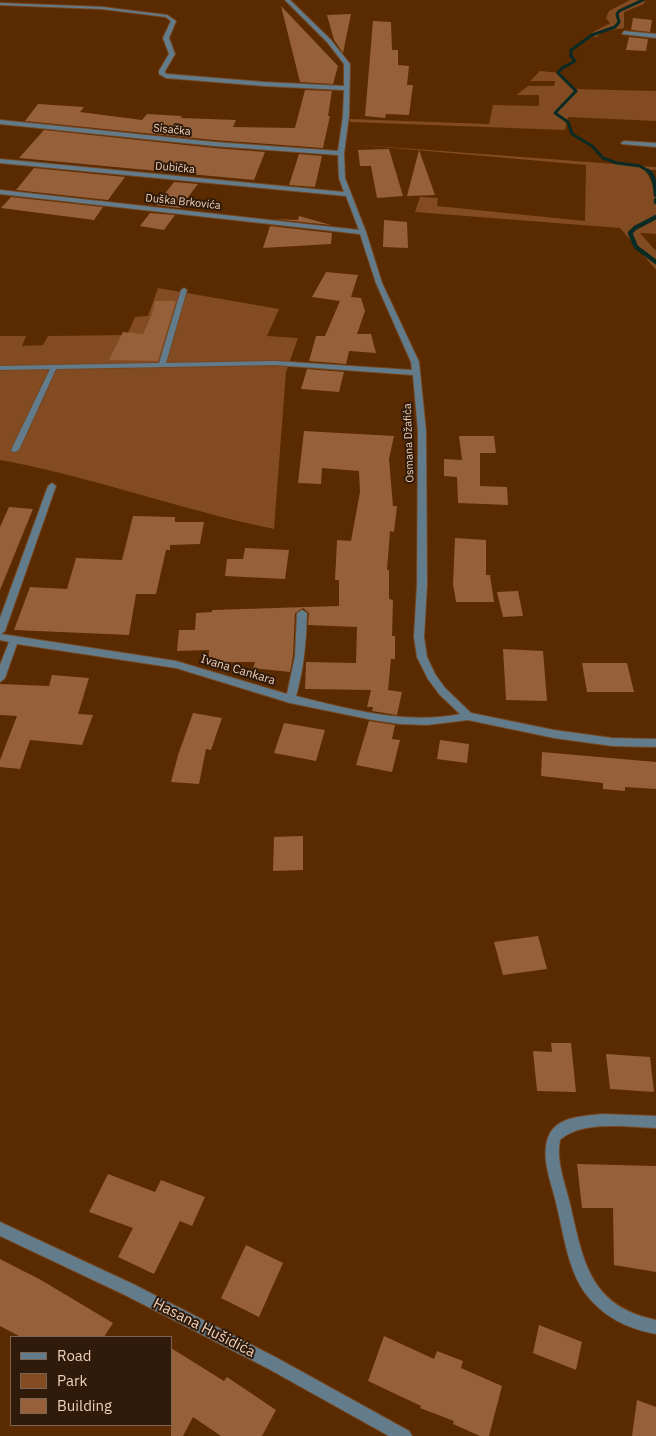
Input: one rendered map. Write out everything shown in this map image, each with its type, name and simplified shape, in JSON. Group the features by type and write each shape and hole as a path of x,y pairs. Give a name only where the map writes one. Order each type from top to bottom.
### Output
{"street":[{"name":"Osmana Džafića","path":"287,0 340,53 346,64 346,116 341,153 342,178 363,232 379,283 408,342 417,373 422,431 422,585 419,637 421,650 431,676 442,691 468,716"},
{"path":"0,4 102,8 167,16 174,21 166,38 172,54 162,71 162,74 166,76 346,88"},
{"path":"624,33 656,36"},
{"name":"Sisačka","path":"0,122 214,144 341,153"},
{"path":"624,143 656,145"},
{"name":"Dubička","path":"0,161 348,194"},
{"name":"Duška Brkovića","path":"0,192 363,232"},
{"path":"162,364 184,290"},
{"path":"0,368 275,363 417,373"},
{"path":"0,630 52,486"},
{"path":"290,699 298,676 302,644 302,613"},
{"name":"Ivana Cankara","path":"0,637 43,646 162,662 214,675 290,699 383,718 423,722 453,720 468,716"},
{"path":"0,678 14,640"},
{"path":"468,716 554,734 612,742 656,743"},
{"path":"656,1122 580,1123 565,1128 557,1135 553,1146 553,1162 578,1265 590,1288 609,1309 636,1323 656,1327"},
{"name":"Hasana Hušidića","path":"0,1229 130,1290 263,1358 404,1436"}],"lane":[{"path":"15,450 54,367"}],"green space":[{"path":"630,0 645,0 644,4 624,12 624,28 601,32 597,37 591,36 593,32 610,23 606,18 609,11"},
{"path":"540,71 560,73 574,89 656,91 656,121 568,117 565,130 350,122 350,119 489,124 493,105 539,106 539,95 516,95 528,86 554,86 555,81 530,81"},
{"path":"348,144 656,167 656,170 646,170 656,192 656,234 640,233 656,251 656,270 620,228 415,212 420,197 438,198 437,206 585,221 586,165"},
{"path":"158,288 279,309 267,336 298,338 286,372 274,529 205,513 69,475 0,460 0,336 26,336 22,346 43,345 48,336 127,335 135,317 148,316"}],"building":[{"path":"281,6 338,66 333,84 300,82"},
{"path":"351,14 343,53 334,40 327,15"},
{"path":"633,18 652,20 650,32 631,30"},
{"path":"373,21 391,22 392,50 398,50 398,65 409,66 407,85 413,85 409,115 386,114 385,118 365,116"},
{"path":"629,37 648,39 646,51 626,50"},
{"path":"305,90 332,91 328,116 330,116 323,148 214,140 25,121 38,104 84,107 80,112 142,120 147,114 182,116 181,118 236,120 233,127 295,128"},
{"path":"44,130 265,152 254,180 19,158"},
{"path":"389,149 403,196 377,198 371,166 360,166 358,150"},
{"path":"419,150 435,195 407,196"},
{"path":"299,154 322,156 315,187 289,185"},
{"path":"34,168 125,177 108,200 16,190"},
{"path":"174,182 198,184 180,208 156,205"},
{"path":"11,197 103,207 94,220 1,208"},
{"path":"150,213 175,215 164,230 140,226"},
{"path":"299,216 331,225 273,219 298,220"},
{"path":"384,220 407,222 408,248 383,247"},
{"path":"270,226 332,233 331,244 263,248"},
{"path":"326,272 358,275 351,297 361,298 365,311 357,334 371,334 376,353 349,351 346,364 309,361 316,336 325,336 340,301 312,297"},
{"path":"155,301 176,301 158,361 109,360 123,332 143,334 152,314"},
{"path":"307,369 344,372 339,392 301,389"},
{"path":"304,431 394,436 389,459 393,506 397,506 394,532 390,531 387,570 389,570 389,599 393,600 392,636 395,636 395,659 391,659 388,690 402,692 397,715 372,711 373,707 367,707 371,690 305,689 306,662 356,663 357,627 308,625 309,613 303,608 295,613 293,656 290,672 253,668 255,662 208,662 209,650 177,651 179,630 195,630 196,613 212,612 212,610 339,606 339,580 335,580 337,540 351,541 360,492 359,471 322,468 321,484 298,483"},
{"path":"459,436 494,436 496,453 480,453 480,486 507,487 508,505 458,503 457,477 444,476 444,459 462,460"},
{"path":"9,507 33,509 0,590 0,527"},
{"path":"133,516 175,517 175,522 204,522 200,544 170,545 170,550 166,550 156,594 136,594 129,635 14,630 30,587 67,589 76,558 122,560"},
{"path":"455,538 486,540 486,575 490,575 494,602 456,602 453,584"},
{"path":"245,548 289,550 285,579 225,576 227,559 243,559"},
{"path":"518,591 523,616 503,617 497,592"},
{"path":"503,649 543,651 547,701 506,700"},
{"path":"582,663 627,663 634,692 587,692"},
{"path":"52,675 89,678 78,714 93,715 82,745 30,740 20,769 0,767 0,760 17,716 0,715 0,684 49,686"},
{"path":"193,713 222,718 211,750 206,749 199,784 171,782 178,755"},
{"path":"369,721 395,725 392,739 400,740 392,772 356,765"},
{"path":"284,723 325,730 316,761 274,753"},
{"path":"440,740 469,744 467,763 437,759"},
{"path":"542,752 656,762 656,789 625,787 625,791 603,789 603,783 541,776"},
{"path":"303,836 303,870 273,871 274,837"},
{"path":"538,936 547,969 503,975 494,942"},
{"path":"551,1043 571,1043 576,1092 537,1091 533,1051 552,1052"},
{"path":"606,1054 650,1057 654,1092 610,1089"},
{"path":"577,1164 656,1166 656,1272 614,1265 613,1208 582,1208"},
{"path":"108,1174 155,1192 161,1180 205,1197 192,1226 180,1221 154,1274 118,1257 133,1228 89,1212"},
{"path":"246,1245 283,1263 259,1317 221,1298"},
{"path":"0,1259 41,1280 113,1323 105,1336 19,1336 0,1326"},
{"path":"539,1325 582,1342 576,1370 533,1353"},
{"path":"384,1336 434,1359 437,1351 463,1361 461,1368 502,1386 489,1436 480,1436 453,1424 454,1421 420,1408 421,1406 368,1381"},
{"path":"172,1349 224,1381 227,1377 276,1410 262,1436 221,1436 193,1417 183,1436 171,1436"},
{"path":"637,1400 656,1407 656,1436 632,1436"}],"waterway":[{"path":"643,0 619,11 617,14 619,22 615,27 592,35 571,50 571,56 575,61 562,68 558,73 576,91 555,113 568,122 572,134 592,146 603,158 617,163 640,166 650,172"},
{"path":"648,171 653,179 656,195"},
{"path":"656,217 635,228 630,233 636,247 656,262"}]}
